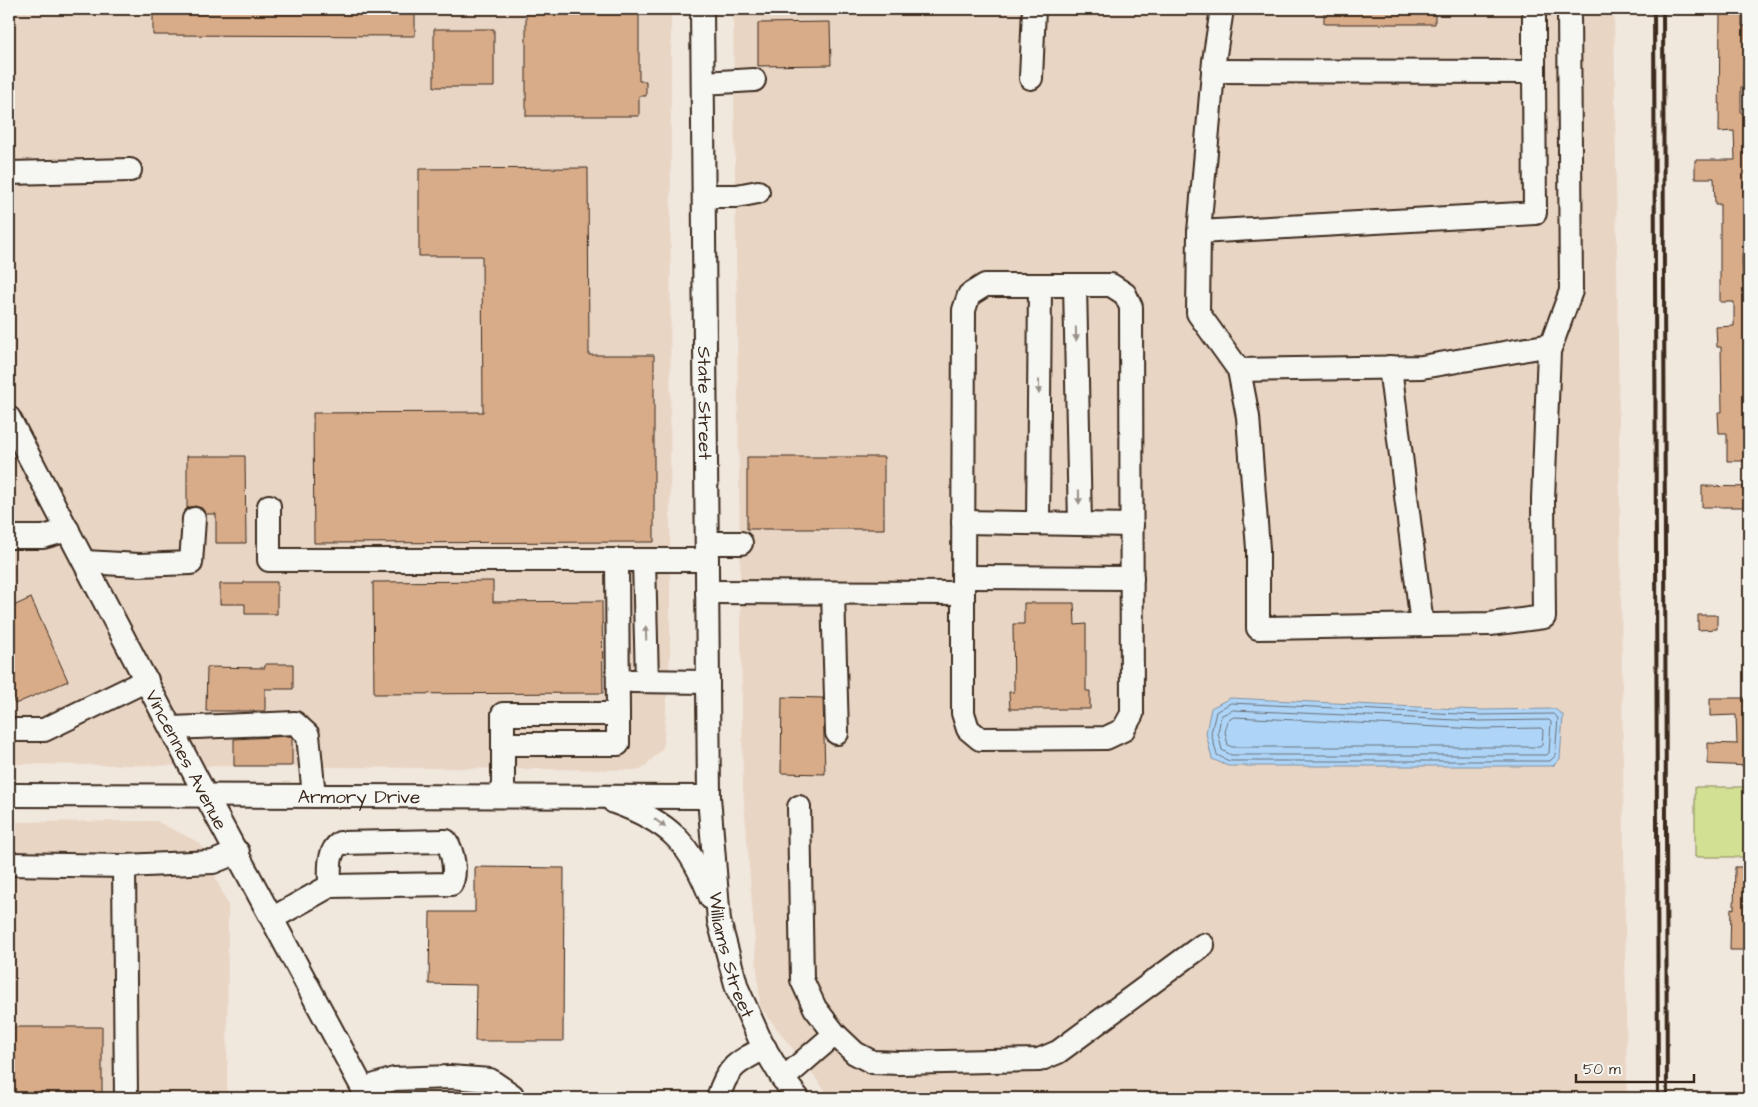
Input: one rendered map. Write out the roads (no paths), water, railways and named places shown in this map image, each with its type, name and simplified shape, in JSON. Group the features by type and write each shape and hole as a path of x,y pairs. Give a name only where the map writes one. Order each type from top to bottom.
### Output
{"street":[{"name":"State Street","path":"702,9 709,797"},
{"path":"1031,78 1034,9"},
{"path":"1222,9 1213,71 1199,232 1198,313 1239,370 1248,418 1257,540 1258,628 1490,624 1544,617 1543,499 1551,345 1571,291 1568,9"},
{"path":"1199,232 1535,212 1534,9"},
{"path":"1213,71 1534,72"},
{"path":"703,82 754,80"},
{"path":"9,173 130,170"},
{"path":"704,196 737,196 758,192"},
{"path":"985,285 1075,285 1111,285 1125,294 1131,307 1132,714 1123,730 1106,738 980,739 968,729 963,713 964,310 969,295 985,285"},
{"path":"1038,523 1040,285"},
{"path":"1075,285 1080,524"},
{"path":"1239,370 1422,367 1551,345"},
{"path":"1390,367 1422,626"},
{"name":"Vincennes Avenue","path":"9,418 206,796 238,852 366,1094"},
{"path":"269,506 269,560 644,560 707,552 741,543"},
{"path":"85,562 139,565 191,563 194,519"},
{"path":"963,522 1132,525"},
{"path":"9,537 43,537 68,530"},
{"path":"503,744 618,744 618,560"},
{"path":"644,560 647,681"},
{"path":"707,592 833,593 1132,578"},
{"path":"833,593 837,733"},
{"path":"9,730 44,730 147,680"},
{"path":"618,681 708,682"},
{"path":"503,796 503,714 618,714"},
{"path":"172,728 295,724 308,735 314,796"},
{"name":"Armory Drive","path":"9,795 709,797"},
{"path":"599,796 643,812 662,823 688,851 698,867 719,920"},
{"name":"Williams Street","path":"709,797 719,920 738,988 765,1048 798,1098"},
{"path":"799,807 802,980 815,1008 835,1034 855,1053 872,1062 1039,1060 1058,1052 1203,945"},
{"path":"273,918 330,886 451,884 454,878 451,848 446,841 340,843 334,847 331,854 330,886"},
{"path":"9,864 124,866 213,862 238,852"},
{"path":"124,866 126,1098"},
{"path":"784,1079 835,1034"},
{"path":"718,1098 724,1080 733,1066 765,1048"},
{"path":"366,1094 394,1079 450,1077 490,1080 512,1095"}],"water":[{"path":"1230,698 1479,710 1555,709 1563,715 1560,759 1553,766 1228,766 1212,759 1206,733 1211,708"}],"railway":[{"path":"1654,9 1658,1098"},
{"path":"1663,9 1667,1098"}]}
